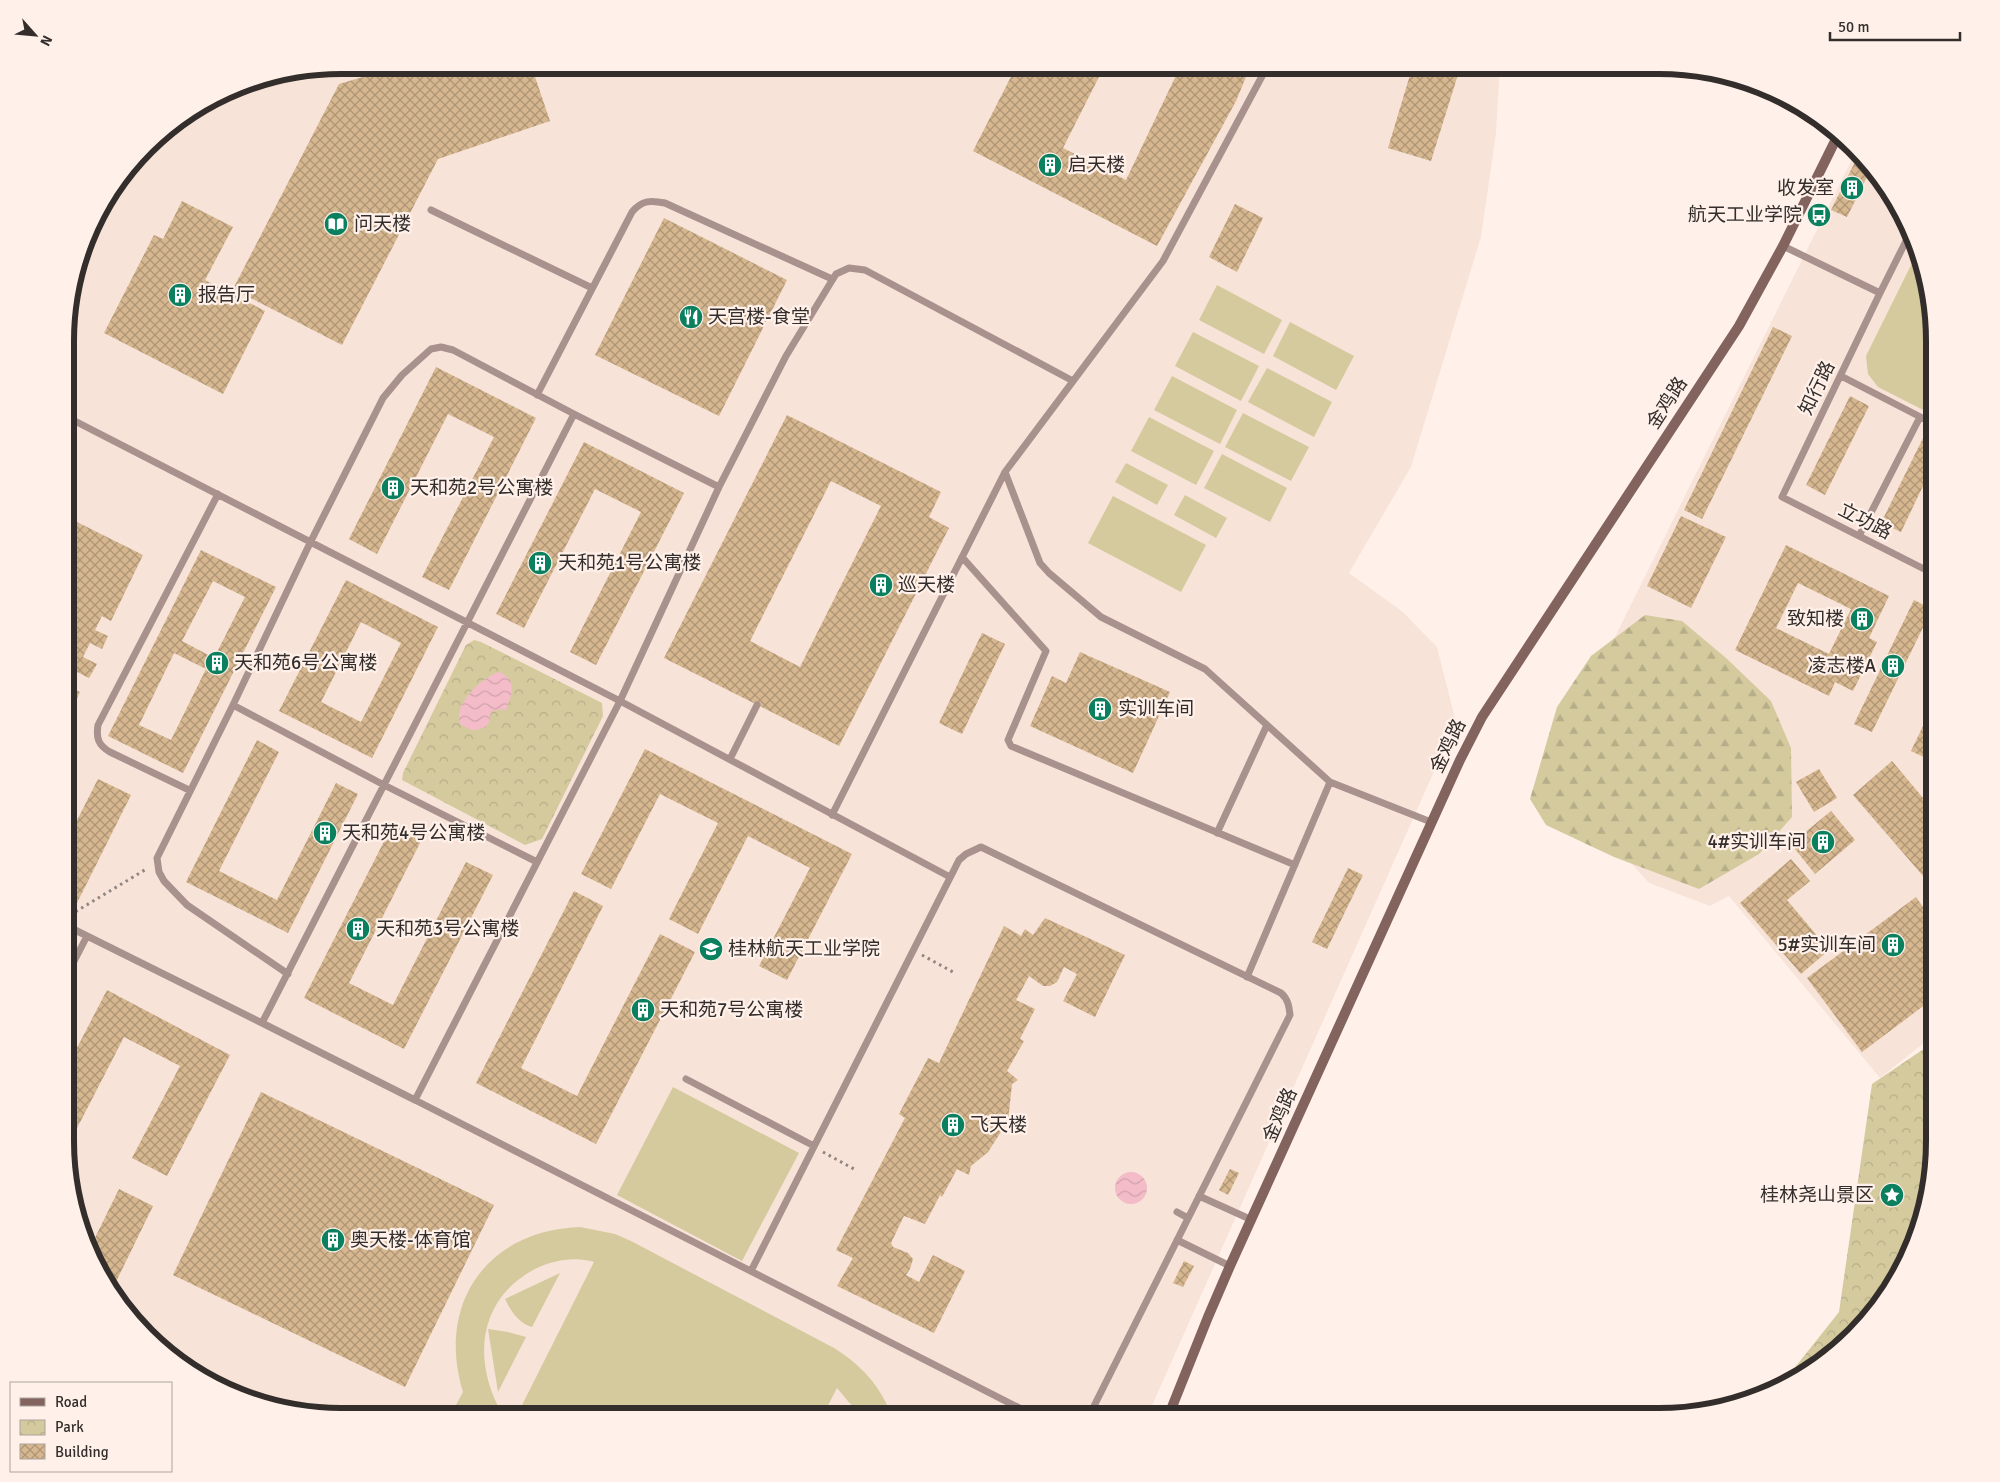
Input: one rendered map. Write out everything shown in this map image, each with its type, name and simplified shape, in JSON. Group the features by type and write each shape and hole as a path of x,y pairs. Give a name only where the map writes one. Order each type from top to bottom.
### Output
{"main road":[{"name":"金鸡路","path":"1172,1408 1230,1266 1431,822 1482,717 1739,326 1783,246 1835,140"}],"lane":[{"path":"832,815 1005,472 1163,261 1263,74"},
{"path":"537,395 632,212 637,206 647,201 665,203 832,279"},
{"path":"431,210 592,288"},
{"name":"知行路","path":"1782,497 1906,240"},
{"path":"1783,246 1880,293"},
{"path":"415,1100 620,701 719,487 786,356 836,274 849,268 865,270 1073,381"},
{"path":"288,974 187,905 164,881 159,872 157,858 189,790 233,705 310,543 383,398 402,374 431,349 441,347 453,350 537,395 719,487"},
{"path":"1841,376 1926,420"},
{"path":"262,1024 574,414"},
{"path":"1860,536 1920,417"},
{"path":"74,421 620,701 950,877"},
{"path":"1005,472 1040,563 1049,574 1101,617 1205,669 1330,782 1431,822"},
{"path":"189,790 101,747 96,734 98,725 218,494"},
{"name":"立功路","path":"1782,497 1926,570"},
{"path":"962,557 1046,651 1008,740 1011,746 1295,866"},
{"path":"233,705 384,785 537,862"},
{"path":"730,759 757,705"},
{"path":"1217,833 1267,725"},
{"path":"1247,977 1330,782"},
{"path":"751,1272 959,860 966,854 981,847 1285,997 1290,1015 1093,1408"},
{"path":"74,930 415,1100 1021,1408"},
{"path":"74,961 87,936"},
{"path":"686,1079 814,1146"},
{"path":"1199,1196 1252,1220"},
{"path":"1177,1212 1188,1218"},
{"path":"1177,1240 1230,1266"}],"path":[{"path":"74,913 157,862"},
{"path":"913,950 953,972"},
{"path":"814,1146 854,1169"}],"shaded area":[{"name":"桂林航天工业学院","path":"323,74 1500,74 1496,134 1481,237 1411,467 1349,573 1403,612 1437,647 1456,722 1151,1408 323,1408 306,1406 272,1399 239,1388 207,1372 178,1353 152,1330 129,1304 110,1275 94,1243 83,1210 74,1159 74,323 76,306 83,272 94,239 110,207 129,178 152,152 178,129 207,110 239,94 272,83"},
{"path":"1853,157 1881,192 1899,223 1917,272 1926,323 1926,1041 1880,1078 1729,896 1710,906 1649,883 1592,820 1602,663"}],"green space":[{"path":"1913,260 1921,289 1926,323 1926,411 1878,387 1868,374 1866,356"},
{"path":"1217,285 1282,320 1264,354 1199,320"},
{"path":"1290,322 1354,356 1336,390 1273,356"},
{"path":"1193,332 1259,366 1241,401 1175,366"},
{"path":"1267,368 1332,402 1314,437 1248,402"},
{"path":"1172,376 1237,410 1220,444 1154,410"},
{"path":"1243,413 1309,447 1291,481 1225,447"},
{"path":"1149,417 1214,451 1196,485 1131,451"},
{"path":"1222,454 1287,488 1270,522 1204,488"},
{"path":"1126,463 1168,485 1157,505 1115,482"},
{"path":"1185,495 1227,518 1216,538 1174,515"},
{"path":"1113,496 1206,545 1181,592 1088,543"},
{"path":"1645,615 1682,621 1726,658 1771,701 1791,748 1792,817 1759,854 1699,889 1614,857 1546,825 1530,799 1557,707 1591,656"},
{"path":"474,640 602,703 603,716 542,839 525,845 402,780 403,773 466,645"},
{"name":"桂林尧山景区","path":"1926,1047 1926,1159 1917,1210 1899,1259 1871,1304 1835,1342 1808,1363 1790,1374 1839,1312 1872,1084"},
{"path":"673,1087 799,1153 742,1261 617,1195"},
{"path":"580,1227 615,1234 631,1241 834,1348 869,1377 888,1408 854,1408 837,1388 827,1408 521,1408 594,1262 572,1259 556,1261 542,1266 515,1282 501,1298 491,1315 485,1335 484,1355 487,1376 500,1408 454,1408 463,1392 456,1360 457,1330 464,1302 477,1278 495,1257 519,1242 547,1231"},
{"path":"560,1273 532,1327 519,1320 505,1299"},
{"path":"488,1329 526,1337 498,1392"}],"water":[{"path":"498,672 509,679 511,683 512,688 506,710 492,712 489,723 482,728 471,730 460,724 459,716 464,701 484,680"},
{"path":"1131,1172 1142,1177 1147,1188 1142,1199 1131,1204 1120,1199 1115,1188 1120,1177"}],"building":[{"name":"问天楼","path":"373,74 534,74 550,121 438,159 342,345 233,289 339,84"},
{"name":"启天楼","path":"1012,74 1100,74 1063,148 1126,180 1177,74 1247,74 1236,101 1157,246 973,151"},
{"path":"1410,74 1458,74 1431,161 1388,148"},
{"name":"收发室","path":"1856,160 1868,175 1847,217 1831,210"},
{"name":"报告厅","path":"182,201 233,227 205,280 265,311 223,394 104,333 154,235 163,239"},
{"path":"1235,204 1263,218 1237,272 1209,257"},
{"name":"天宫楼-食堂","path":"664,218 787,280 719,416 595,355"},
{"path":"1773,327 1792,336 1702,519 1684,510"},
{"name":"天和苑2号公寓楼","path":"436,367 536,418 449,590 422,577 494,437 448,414 377,554 349,539"},
{"path":"1850,396 1869,406 1825,495 1806,485"},
{"name":"巡天楼","path":"787,415 941,492 929,517 949,528 839,746 664,658","holes":["831,481 881,506 800,667 750,641"]},
{"path":"1926,434 1926,480 1901,532 1881,523"},
{"name":"天和苑1号公寓楼","path":"584,442 684,493 596,665 570,652 641,512 595,489 524,628 496,614"},
{"path":"1681,516 1726,537 1691,608 1647,586"},
{"path":"77,522 143,555 111,621 102,616 95,630 108,636 102,649 90,643 83,657 97,664 89,678 75,671 74,673 74,527"},
{"name":"致知楼","path":"1786,545 1889,596 1869,638 1877,642 1853,691 1835,682 1829,696 1735,650","holes":["1798,583 1851,609 1829,654 1776,628"]},
{"name":"天和苑6号公寓楼","path":"201,550 276,587 183,773 108,736","holes":["213,581 245,597 214,658 182,641","174,653 206,669 171,740 139,725"]},
{"path":"346,580 438,627 372,758 279,711","holes":["361,622 401,643 361,722 321,702"]},
{"name":"凌志楼A","path":"1914,600 1926,606 1926,621 1872,732 1854,724"},
{"path":"982,633 1005,644 962,734 939,723"},
{"name":"实训车间","path":"1080,652 1170,692 1133,773 1030,726 1052,676 1066,683"},
{"path":"74,689 80,692 74,705"},
{"path":"1926,720 1926,758 1911,751"},
{"name":"天和苑4号公寓楼","path":"257,740 279,752 219,871 277,900 336,783 358,794 288,933 186,882"},
{"path":"645,749 852,854 787,980 759,966 810,868 748,836 698,934 669,919 718,823 660,794 611,889 581,874"},
{"path":"1892,761 1926,801 1926,879 1853,795"},
{"path":"1819,769 1837,798 1814,812 1796,782"},
{"path":"98,779 131,795 77,903 74,902 74,826"},
{"name":"4#实训车间","path":"1831,811 1855,840 1815,874 1791,844"},
{"name":"天和苑3号公寓楼","path":"393,824 422,839 349,983 393,1005 466,862 493,875 404,1049 304,998"},
{"path":"1791,859 1810,881 1787,900 1829,950 1801,974 1740,903"},
{"path":"1348,868 1363,875 1327,949 1312,942"},
{"name":"天和苑7号公寓楼","path":"574,891 603,906 521,1068 577,1096 660,934 695,952 596,1144 476,1083"},
{"name":"5#实训车间","path":"1916,897 1926,911 1926,1004 1862,1052 1807,978"},
{"name":"飞天楼","path":"1045,918 1125,955 1095,1017 1063,1001 1077,974 1064,967 1057,982 1050,986 1043,986 1029,976 1016,1000 1035,1009 1020,1039 1024,1041 1007,1071 1018,1080 1012,1084 1008,1121 988,1152 971,1166 969,1175 957,1169 942,1197 940,1195 925,1224 904,1216 891,1243 893,1247 908,1253 913,1259 906,1275 919,1282 933,1255 965,1271 934,1333 837,1286 853,1258 836,1250 905,1118 899,1114 928,1058 939,1063 1004,926 1021,936 1025,929 1033,935"},
{"path":"107,990 230,1055 167,1176 132,1158 180,1066 124,1037 74,1134 74,1054"},
{"name":"奥天楼-体育馆","path":"261,1092 494,1205 405,1387 173,1275"},
{"path":"1230,1169 1239,1173 1228,1195 1219,1190"},
{"path":"119,1189 153,1206 115,1284 93,1241"},
{"path":"1184,1261 1194,1266 1183,1287 1173,1283"}],"place":[{"name":"启天楼","path":"1050,165"},
{"name":"收发室","path":"1852,188"},
{"name":"航天工业学院","path":"1819,215"},
{"name":"问天楼","path":"336,224"},
{"name":"报告厅","path":"180,295"},
{"name":"天宫楼-食堂","path":"691,317"},
{"name":"天和苑2号公寓楼","path":"393,488"},
{"name":"天和苑1号公寓楼","path":"540,563"},
{"name":"巡天楼","path":"881,585"},
{"name":"致知楼","path":"1862,619"},
{"name":"天和苑6号公寓楼","path":"217,663"},
{"name":"凌志楼A","path":"1893,666"},
{"name":"实训车间","path":"1100,709"},
{"name":"天和苑4号公寓楼","path":"325,833"},
{"name":"4#实训车间","path":"1823,842"},
{"name":"天和苑3号公寓楼","path":"358,929"},
{"name":"5#实训车间","path":"1893,945"},
{"name":"桂林航天工业学院","path":"711,949"},
{"name":"天和苑7号公寓楼","path":"643,1010"},
{"name":"飞天楼","path":"953,1125"},
{"name":"桂林尧山景区","path":"1892,1195"},
{"name":"奥天楼-体育馆","path":"333,1240"}]}
